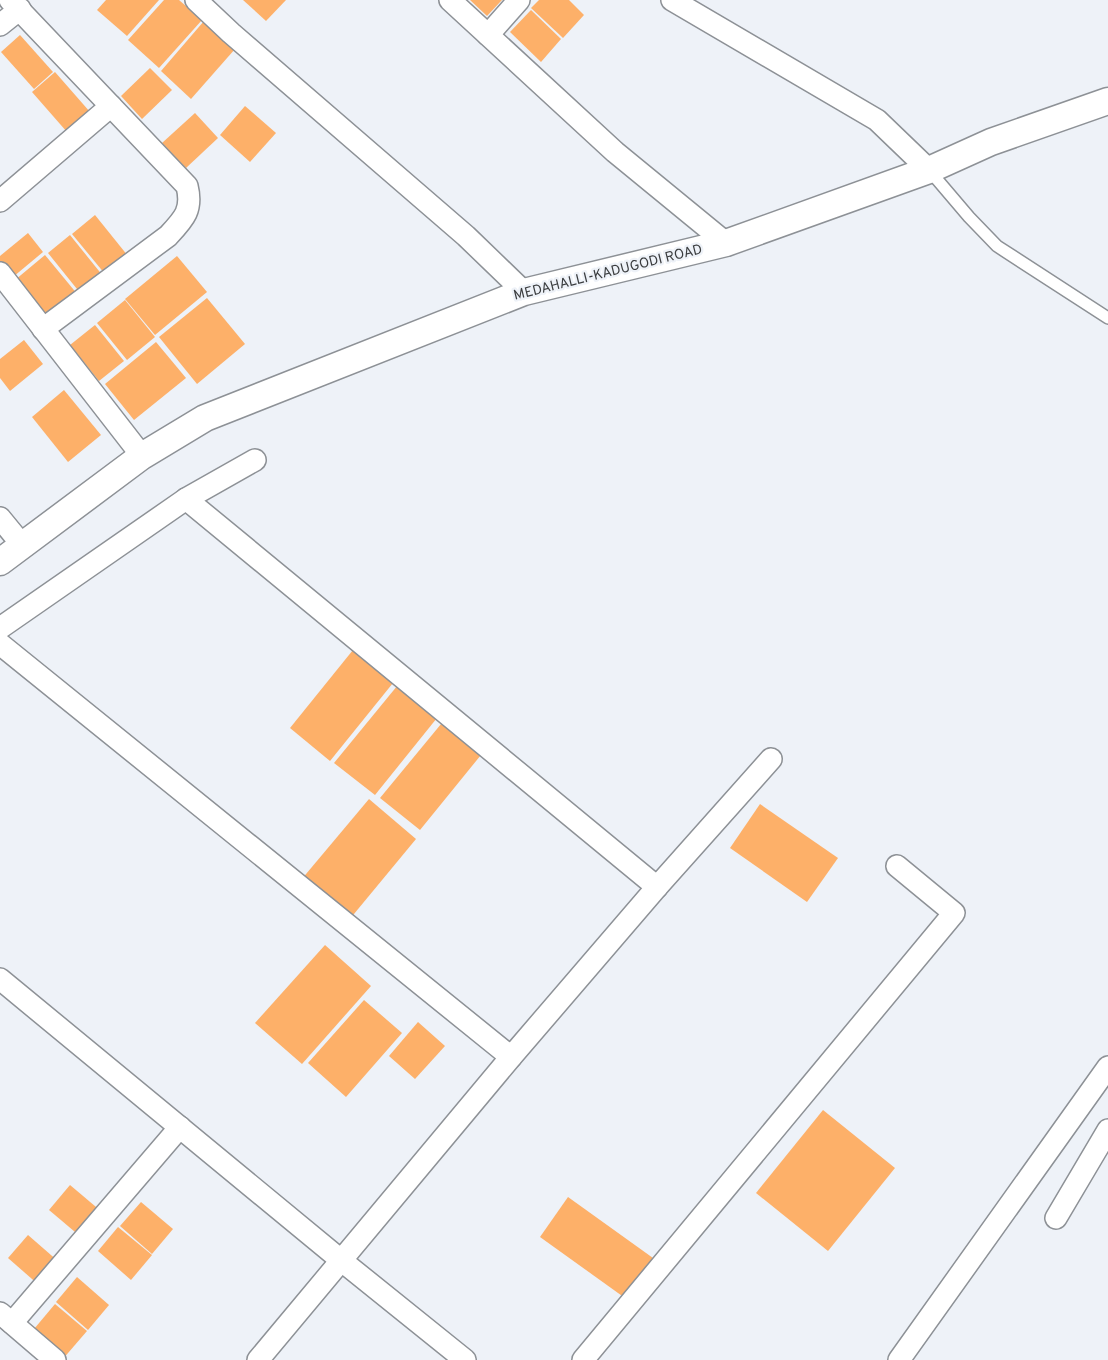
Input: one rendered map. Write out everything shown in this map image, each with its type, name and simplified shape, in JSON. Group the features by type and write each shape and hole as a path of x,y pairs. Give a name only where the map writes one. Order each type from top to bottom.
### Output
{"street":[{"path":"196,0 231,33 466,236 524,292"},
{"path":"450,0 615,152 726,243"},
{"path":"488,35 519,0"},
{"path":"672,0 877,120 929,170"},
{"path":"0,25 15,5 187,186 190,199 185,217 168,236 43,329"},
{"name":"MEDAHALLI-KADUGODI ROAD","path":"0,562 142,456 205,418 524,292 726,243 929,170 991,142 1108,101"},
{"path":"0,201 111,106"},
{"path":"0,273 142,456"},
{"path":"0,628 186,499 255,460"},
{"path":"186,499 656,887"},
{"path":"0,518 23,546"},
{"path":"0,644 511,1057"},
{"path":"258,1360 656,887 771,759"},
{"path":"583,1360 954,913 897,866"},
{"path":"0,979 465,1360"},
{"path":"899,1360 1108,1067"},
{"path":"55,1360 6,1318 180,1128"},
{"path":"1056,1218 1108,1130"}],"lane":[{"path":"929,170 969,218 997,246 1108,318"}],"building":[{"path":"106,0 159,0 127,36 97,10"},
{"path":"164,0 179,0 202,20 159,68 128,40"},
{"path":"243,0 286,0 266,21"},
{"path":"470,0 502,0 487,16"},
{"path":"539,0 569,0 584,15 563,38 531,8"},
{"path":"531,10 561,39 541,62 510,32"},
{"path":"204,21 235,49 191,99 161,71"},
{"path":"20,35 53,72 34,89 1,52"},
{"path":"150,68 172,90 142,119 121,96"},
{"path":"55,72 90,112 67,132 32,92"},
{"path":"245,106 276,133 250,162 220,135"},
{"path":"195,113 218,138 186,168 162,143"},
{"path":"95,215 128,256 105,274 72,234"},
{"path":"28,233 43,252 13,277 0,261 0,256"},
{"path":"70,235 103,276 81,294 48,253"},
{"path":"45,255 78,295 48,320 15,280"},
{"path":"177,256 207,292 155,335 125,299"},
{"path":"207,298 245,344 197,384 159,337"},
{"path":"125,300 155,337 127,360 97,323"},
{"path":"95,325 124,361 99,381 70,345"},
{"path":"24,340 43,364 10,391 0,378 0,359"},
{"path":"156,342 186,378 134,420 105,384"},
{"path":"64,390 101,435 68,462 32,417"},
{"path":"357,645 397,678 330,761 290,728"},
{"path":"402,680 441,713 375,795 334,763"},
{"path":"446,718 485,750 420,830 380,798"},
{"path":"369,799 416,839 349,920 301,880"},
{"path":"760,804 838,858 807,902 730,848"},
{"path":"325,945 371,986 302,1064 255,1023"},
{"path":"364,1000 402,1033 346,1097 308,1063"},
{"path":"418,1022 445,1046 415,1079 389,1056"},
{"path":"823,1110 895,1168 828,1251 756,1193"},
{"path":"70,1185 102,1212 81,1237 49,1210"},
{"path":"568,1197 653,1258 625,1298 540,1237"},
{"path":"141,1202 173,1229 152,1254 120,1226"},
{"path":"118,1227 152,1255 131,1280 98,1251"},
{"path":"28,1235 59,1262 40,1286 8,1258"},
{"path":"77,1277 109,1305 88,1330 56,1302"},
{"path":"55,1304 87,1331 62,1360 29,1335"}]}
